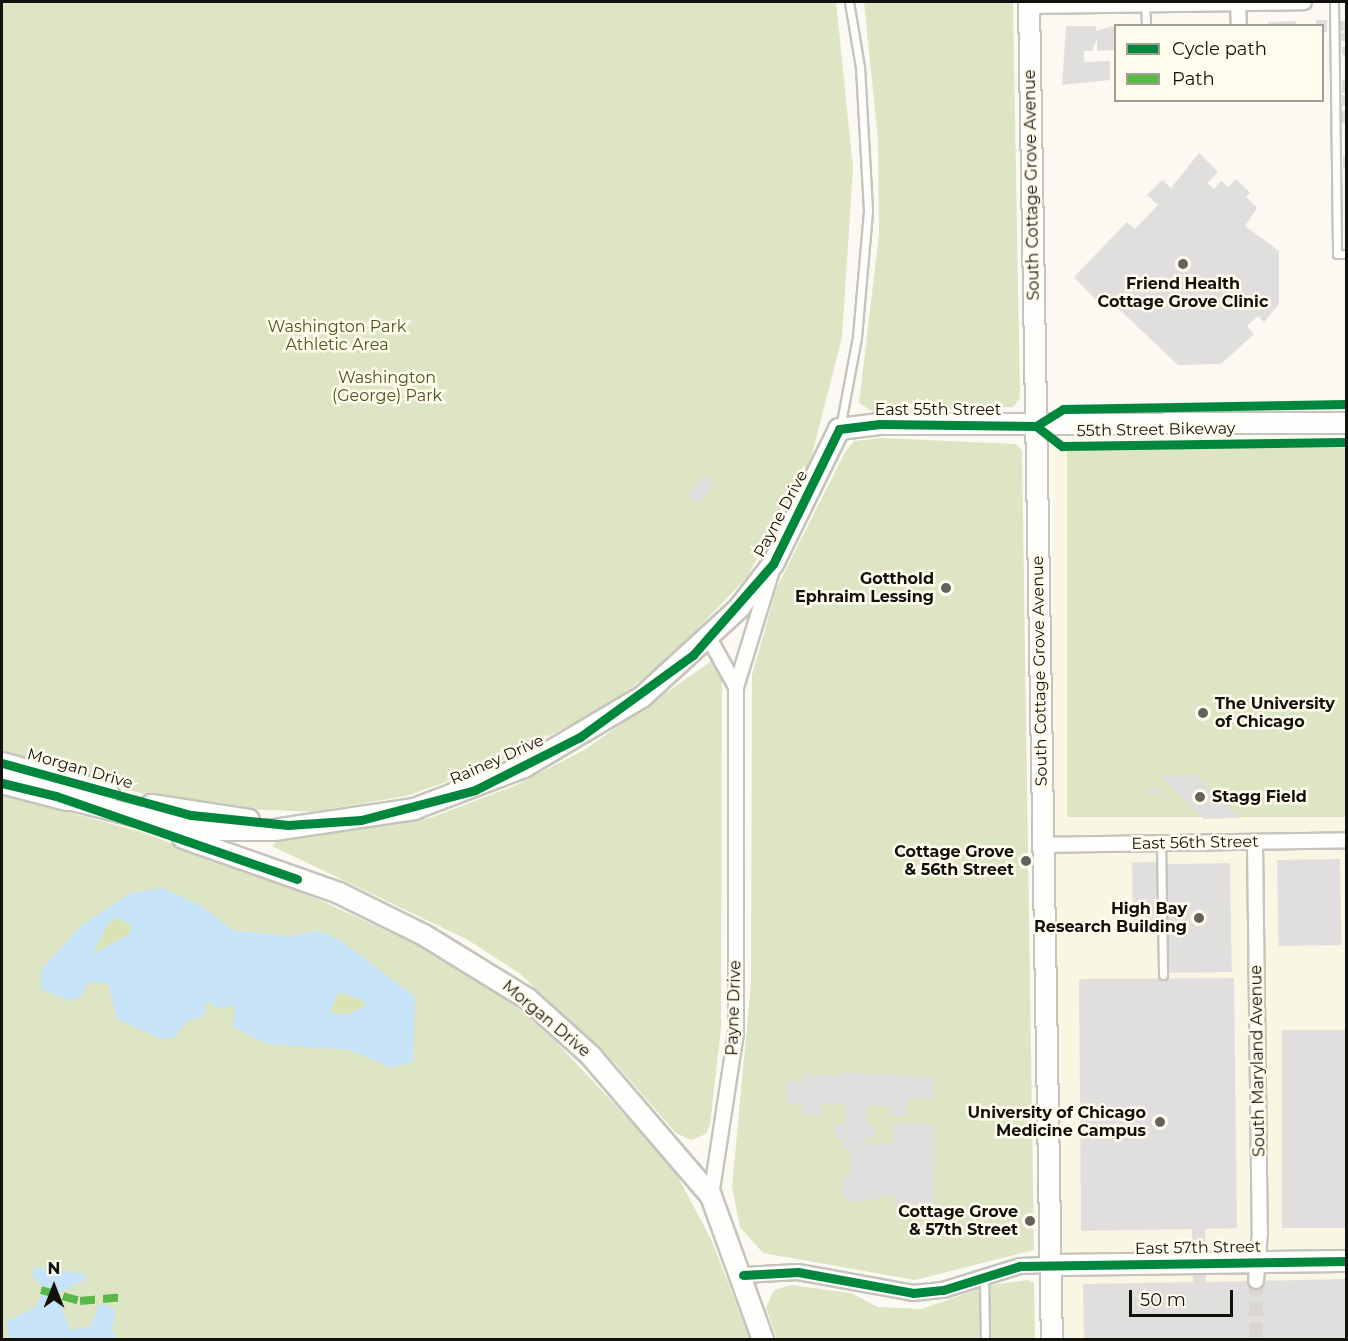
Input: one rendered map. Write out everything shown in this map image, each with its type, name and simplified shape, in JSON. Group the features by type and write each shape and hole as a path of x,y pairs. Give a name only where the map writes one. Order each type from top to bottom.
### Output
{"street":[{"path":"1238,2 1239,24"},
{"path":"1029,4 1304,2"},
{"name":"South Cottage Grove Avenue","path":"1029,4 1052,1340"},
{"name":"East 55th Street","path":"839,429 880,424 1036,426 1347,423"},
{"name":"Payne Drive","path":"711,1196 736,1033 736,687 773,564 839,429"},
{"name":"Payne Drive","path":"739,608 773,564"},
{"name":"Rainey Drive","path":"216,833 361,820 475,790 580,737 642,697 709,638 739,608"},
{"path":"709,638 736,687"},
{"name":"Morgan Drive","path":"2,763 151,805 307,871 339,893"},
{"name":"Morgan Drive","path":"2,783 56,796 339,893 424,934 528,999 591,1056 711,1196"},
{"path":"56,796 216,833"},
{"name":"Rainey Drive","path":"151,805 288,825"},
{"name":"East 56th Street","path":"1043,845 1347,840"},
{"name":"South Maryland Avenue","path":"1255,842 1257,1272"},
{"path":"711,1196 743,1275 763,1340"},
{"name":"East 57th Street","path":"1050,1265 1257,1272 1347,1261"},
{"path":"743,1275 798,1272 913,1293 943,1290 984,1276 1050,1265"}],"lane":[{"name":"Payne Drive","path":"839,429 856,337 868,210 860,67 849,2"},
{"path":"1334,2 1337,254 1347,254"},
{"path":"1145,4 1146,24"},
{"path":"1161,843 1163,975"},
{"path":"984,1276 985,1340"}],"shaded area":[{"name":"The University of Chicago","path":"1053,447 1346,447 1346,1339 1053,1339"}],"green space":[{"name":"Washington (George) Park","path":"2,2 836,2 853,168 842,337 810,463 747,577 669,659 608,705 490,767 406,796 312,812 185,806 2,753"},
{"path":"864,2 1013,2 1020,398 1013,407 875,413 859,403 879,234 878,140"},
{"path":"881,438 1015,444 1022,450 1034,1250 915,1280 763,1253 740,1227 732,1187 751,983 752,675 777,587 845,452 854,441"},
{"path":"1067,448 1346,448 1346,817 1067,817"},
{"path":"713,660 722,673 721,1028 710,1125 706,1134 691,1140 676,1133 611,1059 519,973 468,940 272,846 279,839 430,818 514,786 584,750"},
{"path":"2,794 141,832 302,892 429,950 509,1001 549,1034 672,1166 711,1239 750,1339 2,1339"},
{"path":"118,918 131,925 130,934 93,953 109,922"},
{"path":"339,992 362,1000 366,1005 348,1014 329,1013"},
{"path":"1028,1280 1034,1283 1035,1339 777,1339 766,1308 774,1290 791,1285 851,1293 878,1307 922,1309 990,1285"}],"water":[{"path":"162,888 201,906 234,931 290,936 320,931 341,941 415,997 413,1062 391,1068 350,1050 267,1044 233,1027 235,1005 215,1009 211,1002 204,1005 206,1014 186,1022 174,1038 161,1039 117,1019 108,983 88,982 82,996 69,1001 41,989 41,970 83,924 131,893","holes":["118,918 131,925 130,934 93,953 109,922","339,992 362,1000 366,1006 348,1014 330,1013"]},
{"path":"34,1267 86,1274 85,1280 57,1294 70,1330 90,1327 99,1305 105,1304 116,1311 112,1329 117,1339 10,1339 6,1322 34,1308 45,1288 32,1276"}],"building":[{"path":"1316,20 1327,20 1327,33 1324,31 1324,24 1316,24"},
{"path":"1296,21 1296,24 1268,24 1268,22"},
{"path":"1339,21 1346,21 1346,31 1339,31"},
{"path":"1066,26 1096,26 1096,31 1112,26 1114,28 1114,50 1097,51 1097,39 1092,51 1084,51 1084,62 1110,61 1110,80 1062,85"},
{"path":"1341,33 1346,33 1346,41 1341,41"},
{"path":"1342,47 1346,47 1346,55 1342,55"},
{"path":"1342,80 1346,80 1346,93 1342,93"},
{"path":"1342,95 1346,95 1346,106 1342,106"},
{"path":"1341,111 1346,111 1346,123 1341,123"},
{"name":"Friend Health Cottage Grove Clinic","path":"1199,153 1218,172 1207,183 1214,189 1221,181 1228,187 1236,179 1250,193 1246,197 1257,208 1245,226 1279,251 1279,304 1264,322 1258,316 1247,326 1254,334 1221,364 1178,365 1104,295 1097,301 1074,277 1127,222 1135,229 1158,205 1147,195 1162,180 1171,188"},
{"path":"1343,157 1346,157 1346,168 1343,168"},
{"path":"704,475 715,484 699,504 688,495"},
{"name":"Stagg Field","path":"1196,775 1240,818 1204,819 1160,776"},
{"path":"1147,789 1161,789 1161,794 1147,793"},
{"path":"1340,859 1342,945 1279,946 1277,860"},
{"path":"1132,862 1156,862 1157,926 1133,926"},
{"name":"High Bay Research Building","path":"1230,863 1232,972 1167,973 1165,864"},
{"name":"University of Chicago Medicine Campus","path":"1234,978 1237,1228 1205,1229 1206,1282 1346,1279 1346,1340 1084,1340 1083,1284 1193,1282 1192,1229 1081,1231 1079,979"},
{"path":"1282,1030 1346,1030 1346,1228 1282,1228"},
{"path":"842,1072 934,1078 934,1099 908,1099 907,1116 890,1116 890,1106 867,1106 867,1125 875,1125 875,1138 866,1138 866,1144 893,1144 893,1124 935,1124 934,1205 894,1205 894,1195 850,1202 842,1194 842,1176 850,1176 850,1148 844,1148 844,1138 835,1138 835,1124 845,1124 845,1104 821,1104 821,1115 803,1115 803,1104 787,1104 787,1081 805,1081 805,1073 842,1077"}],"tunnel":[{"path":"1256,1281 1256,1340"}],"marked path":[{"path":"41,1290 80,1301 124,1297"}],"cycle path":[{"path":"1036,426 1063,409 1346,404"},
{"path":"2,763 191,815 288,825 361,820 475,790 580,737 693,655 773,564 839,429 880,424 1036,426"},
{"name":"55th Street Bikeway","path":"1036,426 1062,446 1346,442"},
{"path":"2,783 56,796 297,879"},
{"path":"743,1275 798,1272 913,1293 943,1290 1020,1266 1346,1261"}],"place":[{"name":"Friend Health Cottage Grove Clinic","path":"1183,264"},
{"name":"Gotthold Ephraim Lessing","path":"946,588"},
{"name":"The University of Chicago","path":"1203,713"},
{"name":"Stagg Field","path":"1200,797"},
{"name":"Cottage Grove & 56th Street","path":"1026,861"},
{"name":"High Bay Research Building","path":"1199,918"},
{"name":"University of Chicago Medicine Campus","path":"1160,1122"},
{"name":"Cottage Grove & 57th Street","path":"1030,1221"}],"park label":[{"name":"Washington Park Athletic Area","path":"337,336"}]}
